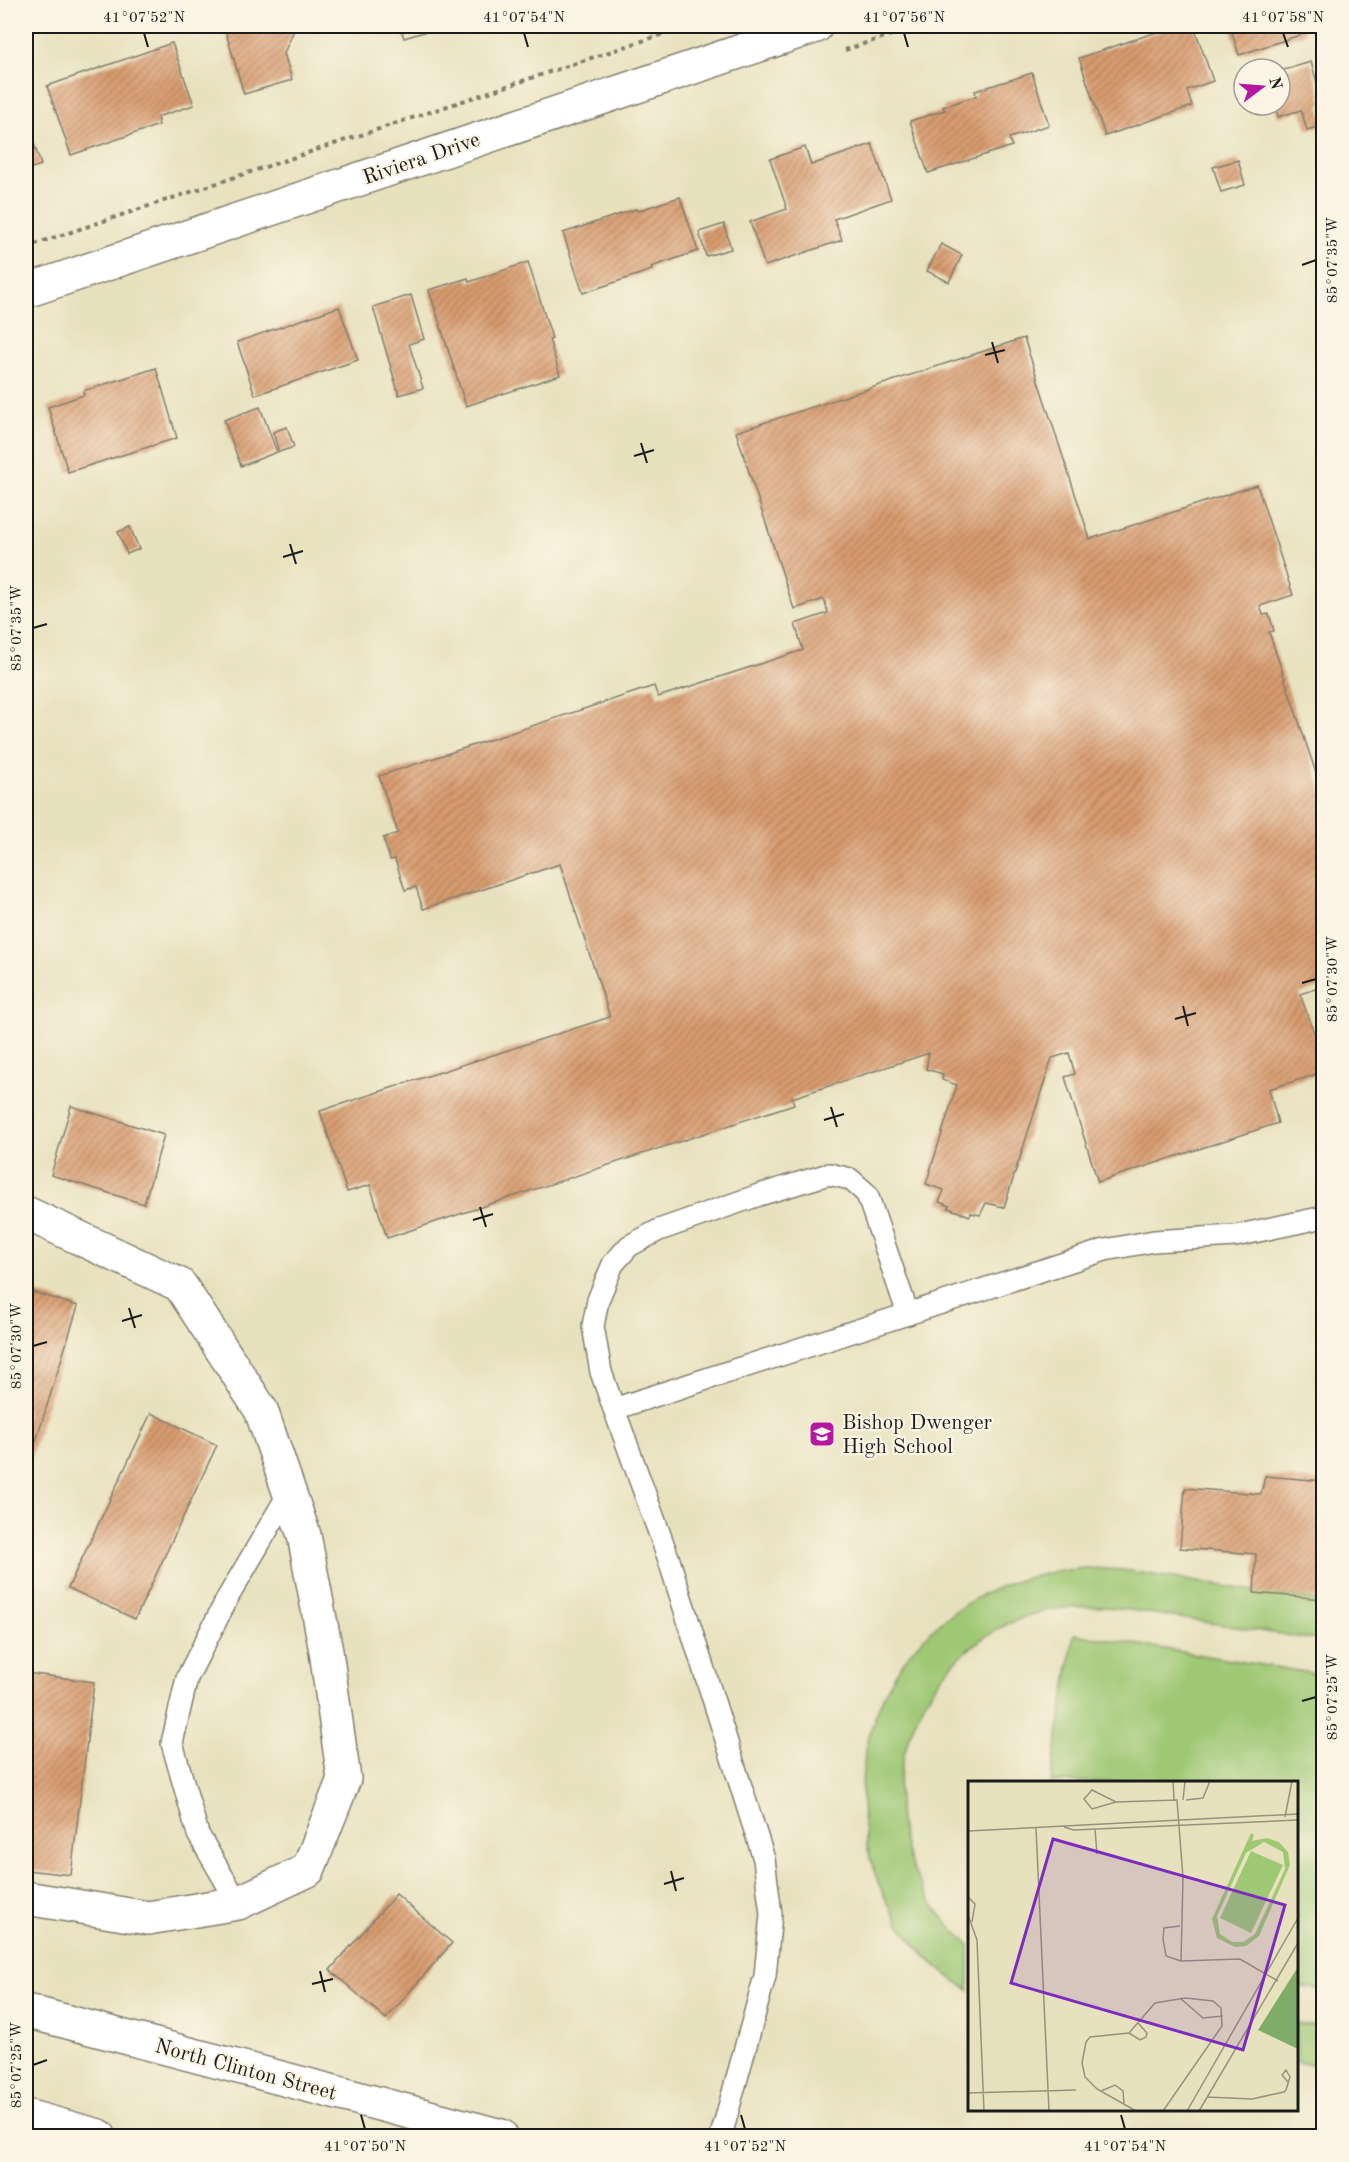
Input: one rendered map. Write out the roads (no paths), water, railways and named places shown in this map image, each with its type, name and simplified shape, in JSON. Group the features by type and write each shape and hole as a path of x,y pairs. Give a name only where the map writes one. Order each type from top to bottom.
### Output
{"street":[{"name":"Riviera Drive","path":"26,291 816,26"},
{"path":"26,1213 180,1285 261,1410 304,1535 326,1651 344,1779 308,1870 238,1903 148,1918 26,1898"},
{"name":"North Clinton Street","path":"26,2011 501,2136"},
{"path":"26,2116 99,2136"}],"lane":[{"path":"721,2136 765,1976 771,1914 764,1859 668,1557 601,1372 593,1326 598,1300 614,1264 629,1246 659,1230 759,1195 829,1174 850,1179 867,1194 908,1314"},
{"path":"614,1409 1105,1250 1154,1241 1235,1236 1323,1217"},
{"path":"238,1903 198,1834 172,1743 187,1678 228,1597 289,1493"}],"place":[{"name":"Bishop Dwenger High School","path":"822,1434"}]}
